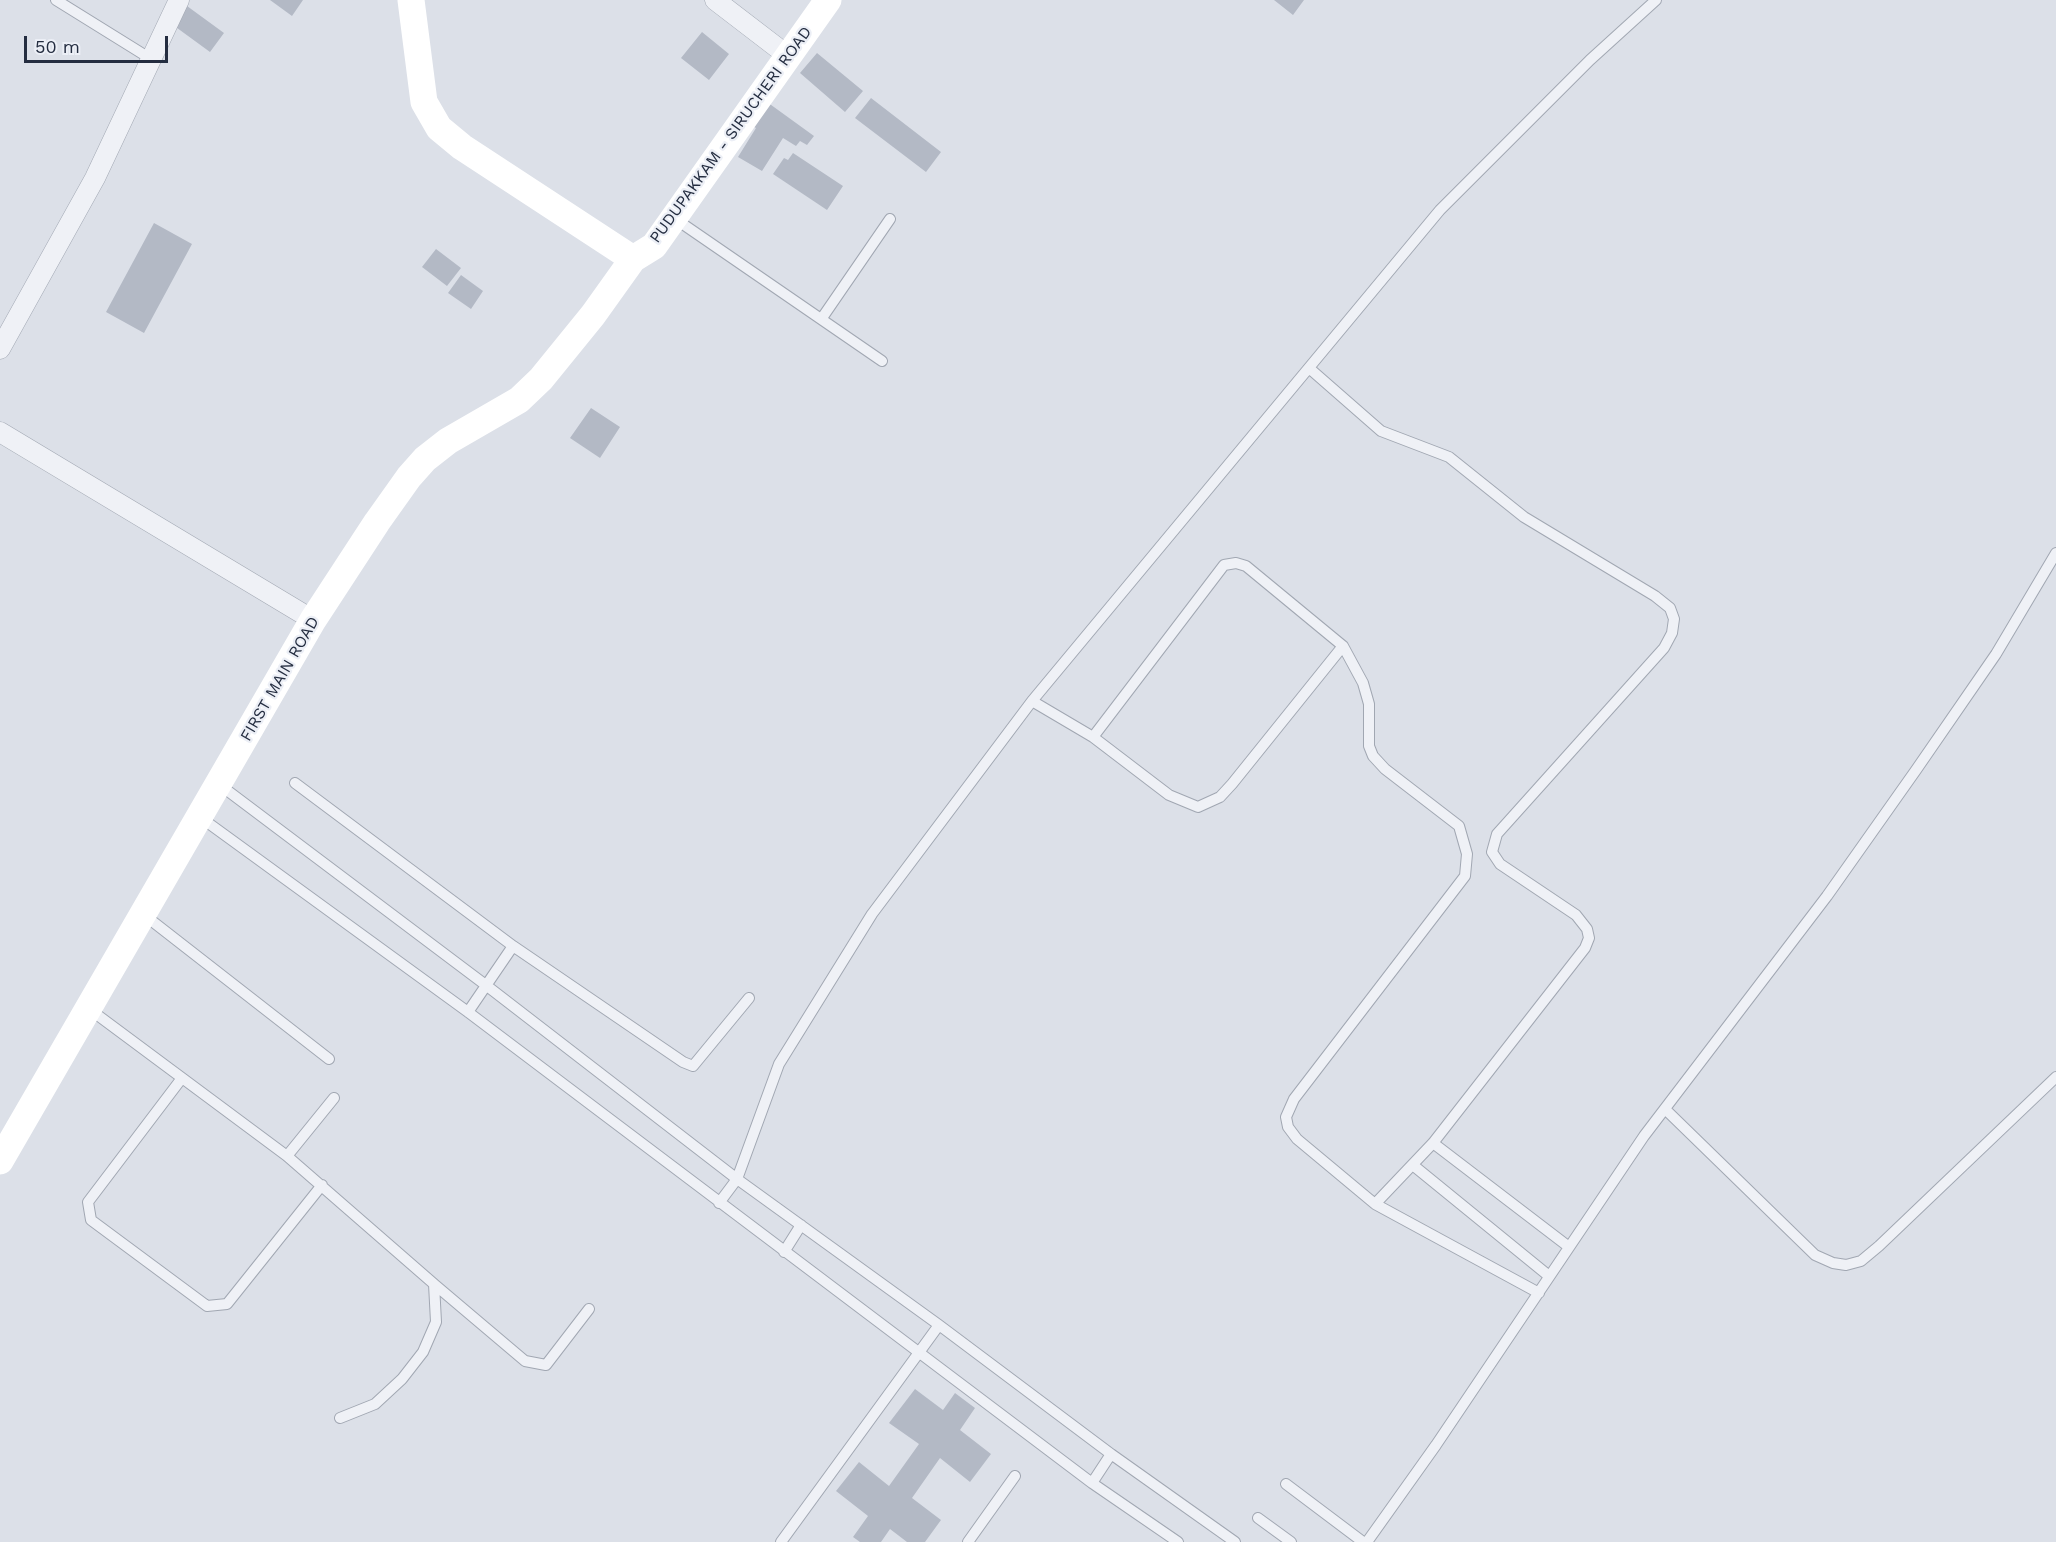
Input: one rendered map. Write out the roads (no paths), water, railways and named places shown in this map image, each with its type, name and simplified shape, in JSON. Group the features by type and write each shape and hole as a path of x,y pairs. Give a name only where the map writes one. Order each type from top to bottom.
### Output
{"street":[{"path":"0,349 96,178 179,0"},
{"path":"411,0 424,102 439,128 462,147 633,259"},
{"path":"715,0 788,56"},
{"name":"PUDUPAKKAM - SIRUCHERI ROAD","path":"633,259 654,246 828,0"},
{"name":"FIRST MAIN ROAD","path":"0,1161 198,816 220,786 313,620 409,477 425,459 448,441 519,400 542,379 593,315 633,259"},
{"path":"0,432 313,620"}],"lane":[{"path":"56,0 152,59"},
{"path":"719,1203 737,1179 779,1064 853,944 872,914 1032,701 1440,210 1590,60 1656,0"},
{"path":"674,218 882,361"},
{"path":"822,318 890,219"},
{"path":"1309,368 1381,431 1449,457 1524,517 1655,596 1670,608 1674,619 1664,648 1497,834 1492,852 1500,864 1576,915 1587,929 1589,938 1585,948 1433,1143 1414,1166 1375,1204"},
{"path":"1286,1484 1365,1542 1436,1445 1549,1276 1665,1109 1827,896 1896,799 1996,654 2056,553"},
{"path":"1093,737 1224,566 1236,563 1246,566 1343,646 1364,683 1369,704 1369,746 1373,756 1385,769 1459,826 1467,854 1465,876 1288,1109 1288,1127 1297,1138 1375,1204 1539,1293"},
{"path":"1032,701 1093,737 1169,795 1198,807 1220,796 1232,784 1343,646"},
{"path":"295,783 513,945 683,1062 693,1066 749,998"},
{"path":"220,786 488,986 737,1179 939,1325 1111,1454 1235,1542"},
{"path":"198,816 468,1012 1092,1483 1178,1542"},
{"path":"143,914 329,1059"},
{"path":"468,1012 488,986 513,945"},
{"path":"88,1008 287,1156 525,1361 546,1365 589,1309"},
{"path":"1665,1109 1815,1255 1833,1263 1846,1265 1861,1261 1879,1246 2056,1077"},
{"path":"182,1078 88,1202 91,1220 207,1306 227,1304 322,1185"},
{"path":"287,1156 334,1098"},
{"path":"1433,1143 1569,1247"},
{"path":"1414,1166 1549,1276"},
{"path":"784,1252 801,1225"},
{"path":"340,1418 375,1404 402,1379 423,1352 436,1322 434,1284"},
{"path":"781,1542 939,1325"},
{"path":"1092,1483 1111,1454"},
{"path":"968,1542 1015,1476"},
{"path":"1258,1518 1291,1542"}]}
